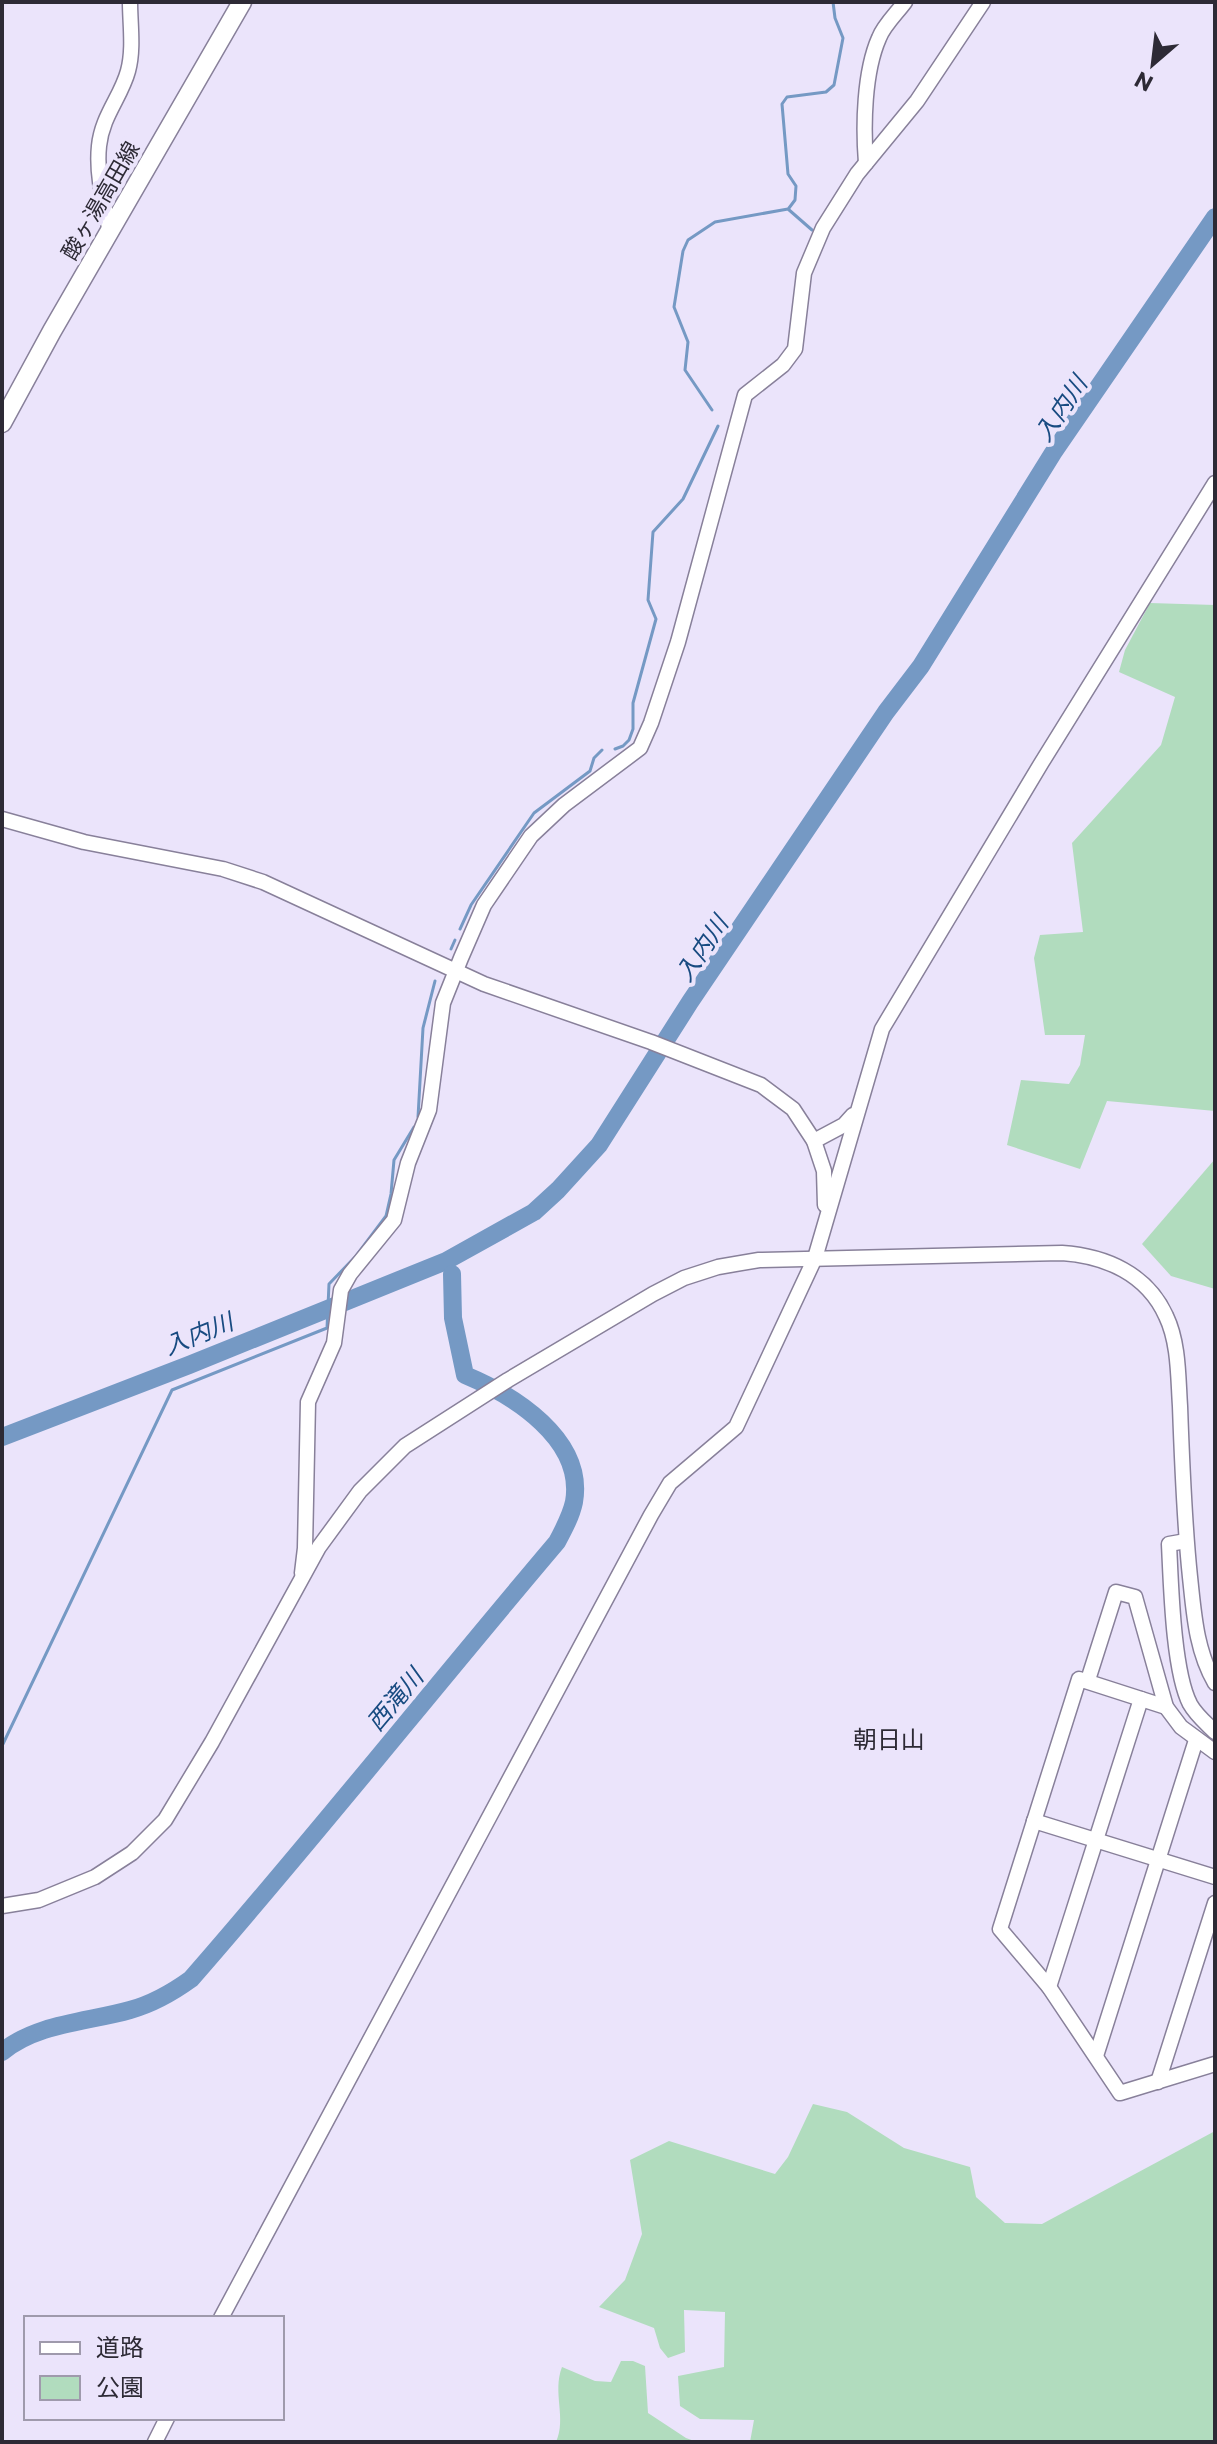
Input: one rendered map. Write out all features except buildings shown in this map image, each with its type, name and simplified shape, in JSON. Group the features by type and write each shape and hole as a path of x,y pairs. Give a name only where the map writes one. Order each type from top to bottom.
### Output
{"main road":[{"name":"酸ヶ湯高田線","path":"2,423 242,2"}],"street":[{"path":"110,232 99,172 99,146 110,105 128,72 131,53 130,2"},
{"path":"866,163 864,141 868,82 879,37 905,2"},
{"path":"301,1577 305,1548 308,1402 334,1343 341,1290 350,1274 394,1220 408,1163 429,1110 443,1003 484,905 531,836 564,805 640,748 678,642 745,395 783,365 795,349 804,273 823,228 866,163 917,101 983,2"},
{"path":"222,2316 651,1515 670,1483 736,1427 815,1258 882,1029 1028,785 1215,483"},
{"path":"2,819 84,842 223,869 263,882 484,984 676,1051 761,1085 793,1109 814,1141 824,1171 824,1225"},
{"path":"814,1141 844,1125 858,1108"},
{"path":"2,1906 39,1900 95,1877 132,1853 165,1820 212,1742 319,1547 360,1491 405,1446 488,1392 684,1278 718,1267 759,1260 1062,1253 1100,1258 1133,1275 1159,1302 1174,1337 1186,1541 1197,1636 1215,1683"},
{"path":"1186,1541 1169,1544 1181,1671 1189,1702 1215,1732"},
{"path":"1088,1680 1116,1592 1135,1597 1166,1707 1181,1727 1215,1752"},
{"path":"1166,1707 1079,1679 1000,1929 1049,1987 1122,2094 1215,2064"},
{"path":"1049,1987 1141,1699"},
{"path":"1096,2056 1196,1740"},
{"path":"1034,1821 1215,1877"},
{"path":"1158,2082 1215,1903"},
{"path":"155,2442 166,2420"}],"green space":[{"path":"1150,603 1215,605 1215,1111 1107,1101 1080,1169 1007,1145 1021,1080 1069,1084 1080,1065 1085,1035 1045,1035 1034,958 1040,935 1083,932 1072,843 1161,745 1175,697 1119,672 1125,650"},
{"path":"1215,1159 1215,1289 1171,1276 1142,1244"},
{"path":"813,2104 847,2112 904,2148 970,2167 976,2197 1005,2223 1042,2224 1215,2131 1215,2442 750,2442 754,2420 700,2419 680,2406 678,2376 724,2367 725,2312 684,2310 685,2352 668,2358 660,2348 654,2328 599,2307 625,2280 642,2234 630,2160 669,2141 775,2174 788,2157"},
{"path":"621,2361 633,2361 645,2366 648,2413 697,2442 556,2442 560,2424 558,2386 562,2367 595,2381 611,2382"}],"waterway":[{"path":"789,208 795,200 796,186 788,174 782,104 787,97 826,92 834,85 843,38 833,2"},
{"path":"712,410 685,370 688,342 674,307 683,251 688,240 715,222 788,209 812,230"},
{"name":"入内川","path":"2,1437 446,1261 534,1212 558,1190 599,1145 690,1002 886,712 921,666 1053,453 1215,217"},
{"path":"615,749 629,740 633,729 633,703 656,619 648,600 653,532 683,499 718,426"},
{"path":"460,929 471,905 534,813 590,771 594,758 602,750"},
{"path":"451,949 455,940"},
{"path":"418,1117 423,1028 435,981"},
{"path":"2,1746 172,1390 327,1328 329,1284 356,1256 386,1216 394,1160 414,1127"},
{"name":"西滝川","path":"2,2052 16,2042 47,2029 146,2004 191,1979 557,1542 574,1502 574,1479 568,1458 542,1422 504,1394 465,1375 453,1318 452,1274"}],"district":[{"name":"朝日山","path":"889,1738"}]}
